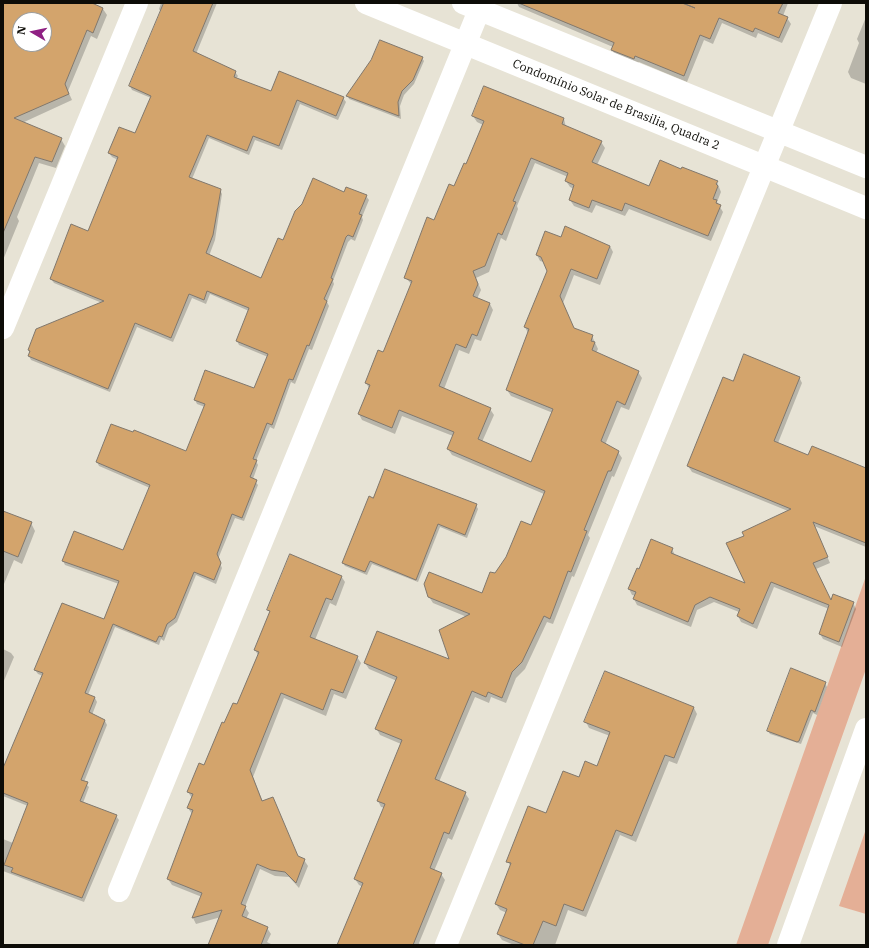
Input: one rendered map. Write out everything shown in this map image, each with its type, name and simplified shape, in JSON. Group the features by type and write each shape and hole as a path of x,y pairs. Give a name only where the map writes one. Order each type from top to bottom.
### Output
{"street":[{"path":"3,328 137,3"},
{"name":"Condomínio Solar de Brasilia, Quadra 2","path":"366,3 866,208"},
{"path":"446,945 831,3"},
{"path":"119,891 465,44 475,5 778,132 866,167"},
{"path":"788,945 866,729"}],"shaded area":[{"path":"866,576 866,669 768,945 736,945"},
{"path":"866,829 866,914 839,906"}],"building":[{"path":"3,3 92,3 103,8 93,33 87,30 65,84 69,94 14,118 62,138 52,162 35,157 3,233"},
{"path":"164,3 213,3 193,51 236,71 234,77 271,91 279,71 344,97 336,116 297,100 279,146 253,136 247,151 207,135 189,177 221,189 213,235 206,253 261,278 278,238 283,240 295,211 302,204 313,178 344,192 346,187 367,195 359,214 362,215 353,237 348,235 346,237 331,278 333,279 324,299 327,301 309,346 307,345 293,380 289,379 272,425 267,423 253,459 257,460 250,477 257,480 242,518 232,514 217,554 221,563 214,580 194,572 175,618 167,624 162,637 159,636 156,642 113,624 85,693 95,697 89,712 105,720 81,780 88,782 80,801 117,815 82,898 11,872 13,868 4,865 28,803 3,793 3,768 43,673 34,670 62,603 104,619 119,581 62,561 74,531 123,550 150,485 96,462 111,424 133,432 134,430 186,451 205,404 194,400 205,370 254,388 268,354 236,341 249,308 207,291 204,300 189,294 171,338 135,323 108,389 28,356 30,351 28,350 36,329 104,301 50,279 71,224 88,231 118,157 108,153 119,127 135,133 151,96 129,86"},
{"path":"519,3 682,3 695,8 683,3 783,3 778,13 788,17 779,38 755,28 753,32 719,18 710,39 700,35 684,76 635,56 634,59 611,50 614,43"},
{"path":"380,40 423,57 413,80 402,91 398,102 399,116 346,96 371,60"},
{"path":"484,86 564,118 562,124 602,141 592,162 649,186 660,160 681,169 682,167 718,181 716,184 718,186 713,199 717,200 716,203 721,205 708,236 625,203 622,211 592,200 589,208 569,200 574,185 565,181 568,173 531,158 513,201 516,202 502,235 498,233 485,266 473,271 478,284 473,296 490,303 477,336 472,334 466,348 456,344 439,386 491,408 478,439 531,462 553,409 506,390 529,329 524,327 547,271 541,257 536,255 545,231 561,237 565,226 610,246 597,279 571,269 560,296 574,328 593,335 591,341 595,342 592,350 639,371 625,405 617,401 601,441 619,451 611,471 608,471 584,530 587,531 571,572 568,571 550,619 544,616 522,662 512,672 502,698 488,692 486,697 472,691 435,779 466,792 449,834 444,832 430,868 442,873 413,945 337,945 363,883 354,879 385,804 377,801 402,740 375,729 397,677 364,663 377,631 449,659 439,630 470,614 428,597 424,584 429,572 482,593 490,572 495,573 506,557 521,521 531,525 545,491 447,449 454,432 399,410 392,428 358,414 370,385 365,383 378,350 383,352 384,350 412,281 404,278 427,217 434,220 449,184 454,186 464,163 466,164 484,121 472,116"},
{"path":"744,354 800,377 774,441 808,455 812,446 866,468 866,543 813,522 828,557 813,563 831,600 833,594 854,602 839,642 819,634 829,605 771,582 753,624 737,616 740,609 710,597 695,605 688,622 633,599 636,592 628,589 637,568 639,569 651,539 673,548 671,553 745,583 726,543 744,536 742,532 791,509 687,466 723,377 733,381"},
{"path":"385,469 477,504 465,535 438,524 416,580 370,561 365,572 342,563 369,496 373,498"},
{"path":"3,511 32,522 18,557 3,551"},
{"path":"290,554 342,576 332,600 326,598 310,637 358,656 343,693 331,689 323,710 281,693 250,770 262,801 273,797 298,856 305,859 296,883 285,872 271,870 257,864 241,904 246,906 242,916 268,927 261,945 208,945 222,910 192,918 202,893 167,879 193,810 187,808 193,794 187,792 199,763 204,765 222,722 224,723 233,703 237,704 259,652 254,650 270,611 267,610"},
{"path":"791,668 826,682 815,712 811,710 799,741 797,742 767,731"},
{"path":"605,671 694,707 674,758 665,755 632,836 616,830 583,911 564,904 556,926 543,921 533,945 525,945 497,934 507,909 495,904 511,863 506,862 528,806 546,813 563,771 579,777 585,761 597,766 610,732 584,722"}]}
